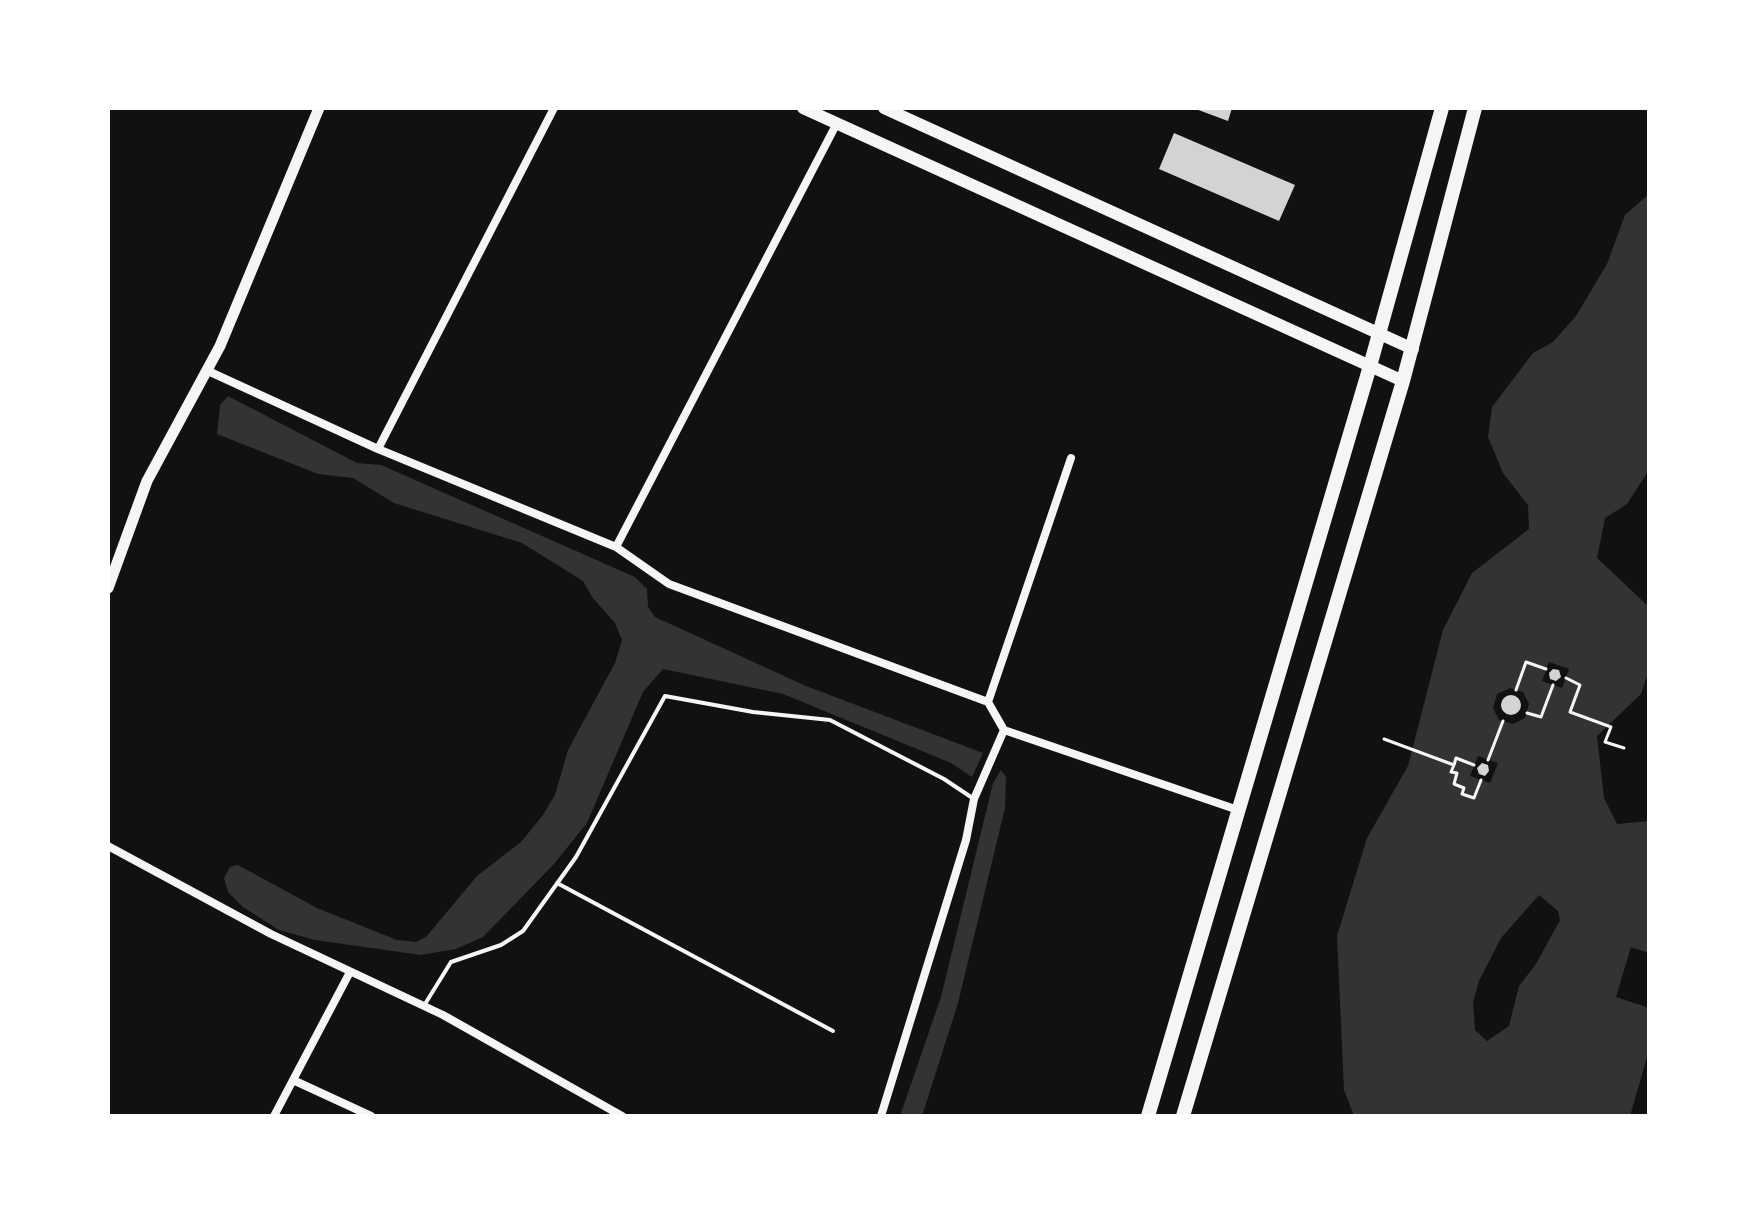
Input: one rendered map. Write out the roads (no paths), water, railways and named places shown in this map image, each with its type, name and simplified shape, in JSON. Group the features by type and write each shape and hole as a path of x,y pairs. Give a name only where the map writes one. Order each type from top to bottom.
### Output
{"main road":[{"path":"803,108 1403,381"},
{"path":"1148,1116 1370,366 1442,108"},
{"path":"1183,1116 1413,349 1475,108"},
{"path":"892,110 1413,349"}],"street":[{"path":"108,588 147,481 208,371 319,108"},
{"path":"378,449 554,108"},
{"path":"616,547 837,123"},
{"path":"208,371 378,449 616,547 669,584 988,702 1004,730 1238,810"},
{"path":"988,702 1071,458"},
{"path":"881,1116 962,855 974,799 1004,730"},
{"path":"108,846 350,972 424,1006 608,1112 622,1116"},
{"path":"274,1116 350,972"},
{"path":"293,1080 371,1116"}],"lane":[{"path":"424,1006 446,966 461,957 501,945 523,931 576,857 665,696 753,712 830,720 944,779 974,799"},
{"path":"557,883 833,1031"}]}
